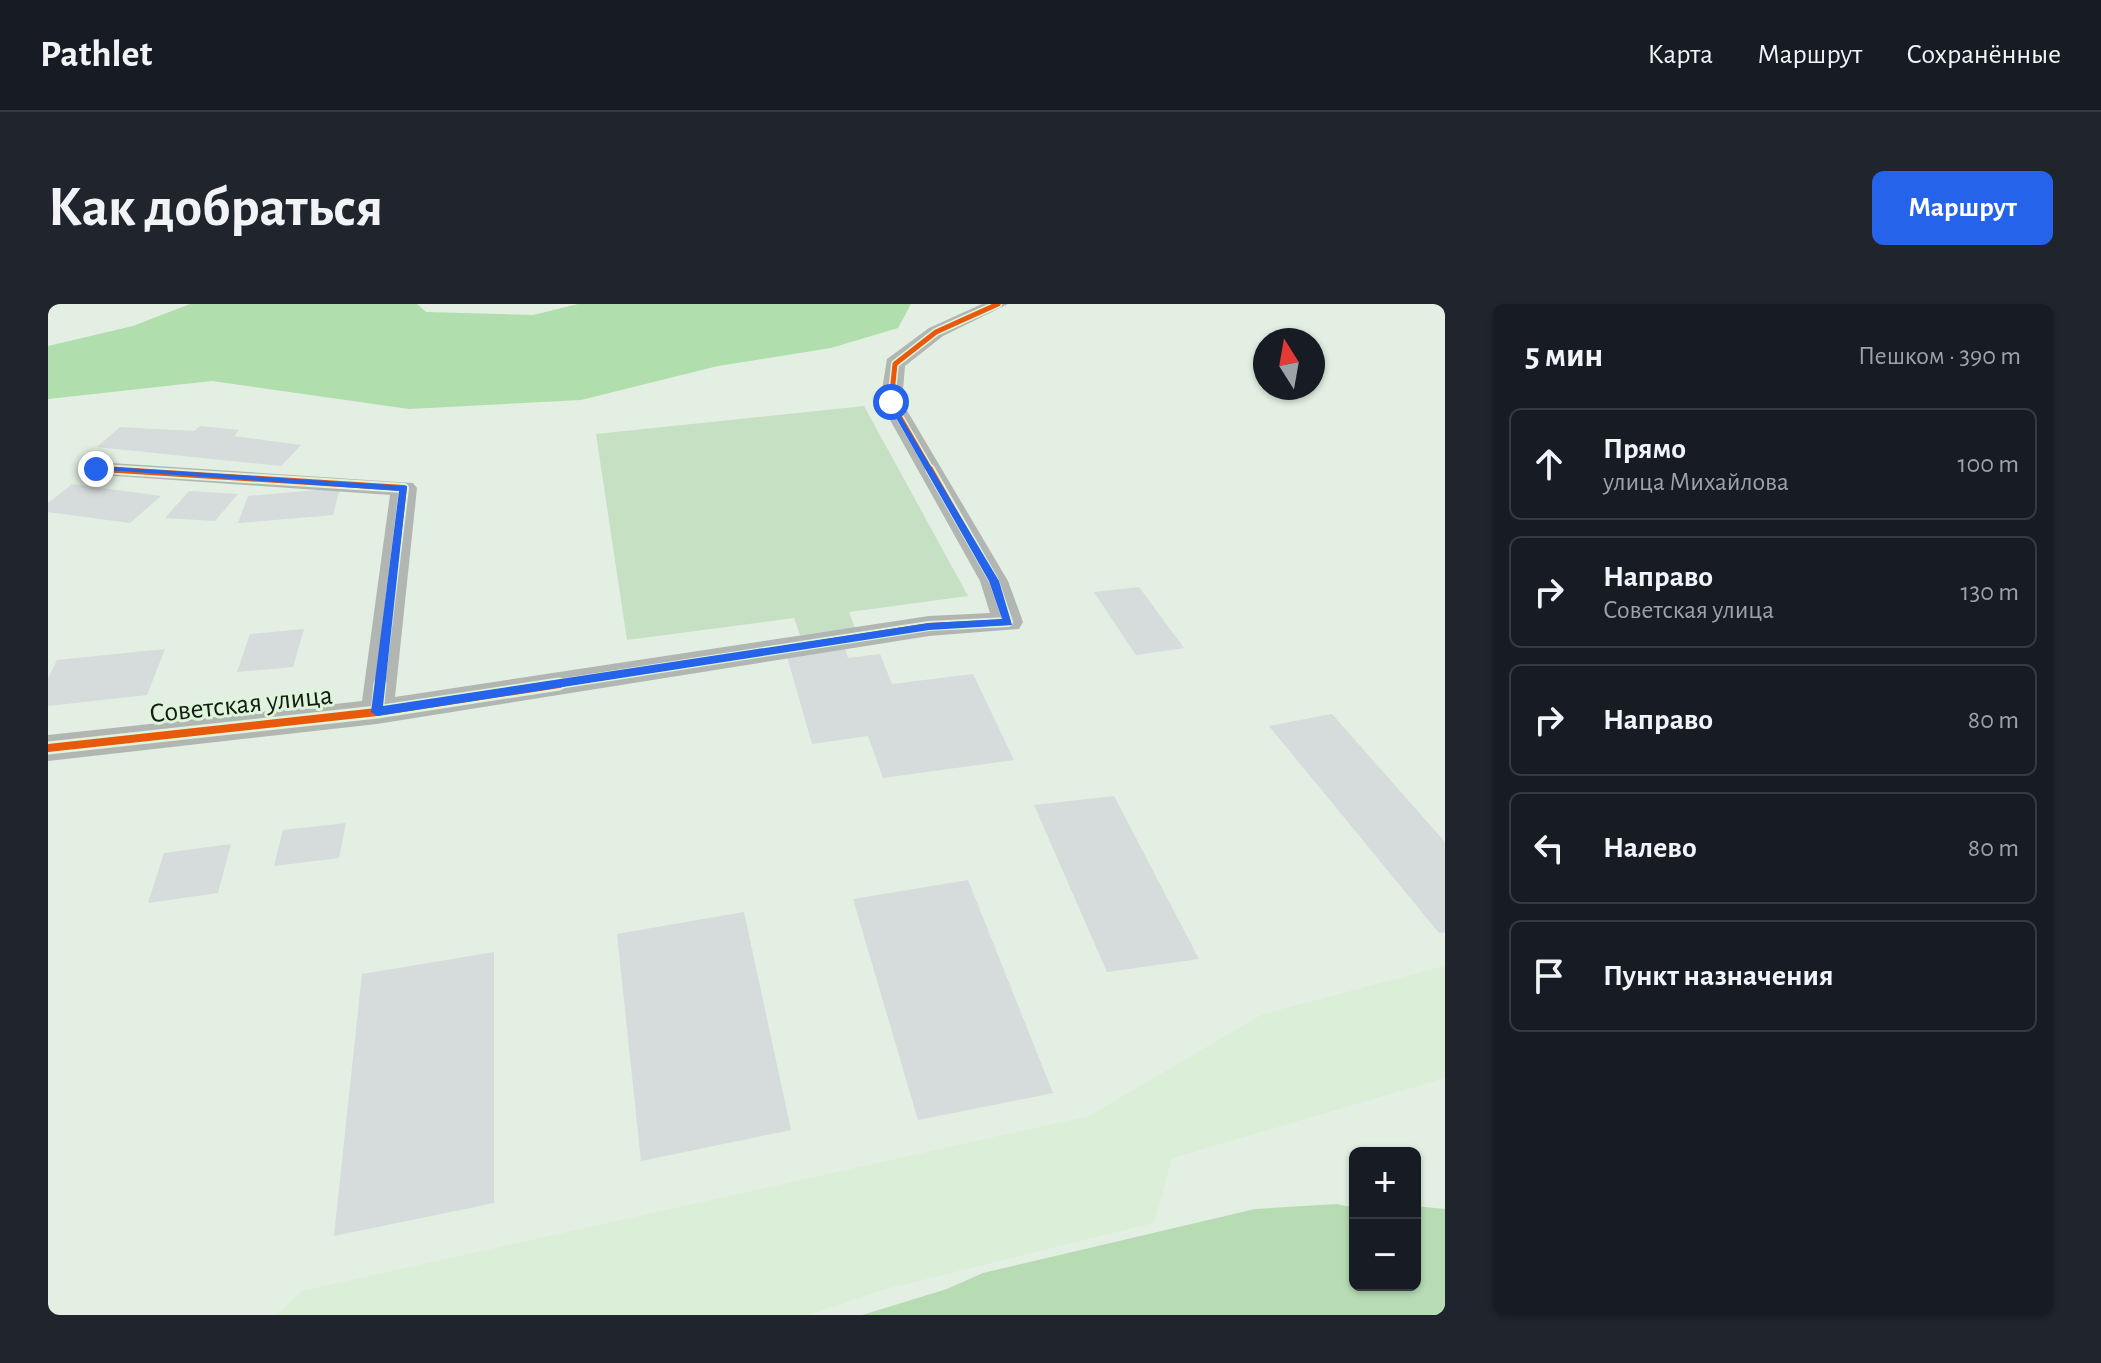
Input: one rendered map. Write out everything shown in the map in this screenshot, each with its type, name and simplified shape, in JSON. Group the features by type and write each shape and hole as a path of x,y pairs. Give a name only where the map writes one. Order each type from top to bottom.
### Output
{"street":[{"name":"Советская улица","path":"48,748 377,712 929,626 1008,622 994,581 891,402 895,364 936,332 998,304"},
{"path":"96,469 404,488 377,712"}],"shaded area":[{"path":"190,304 417,304 426,312 533,315 578,304 911,304 898,328 831,348 718,366 581,400 409,409 212,381 48,399 48,346 133,326"},
{"path":"864,406 968,596 849,612 855,628 800,635 794,618 627,640 596,434"},
{"path":"1445,966 1445,1078 1172,1158 1154,1223 885,1289 809,1315 276,1315 302,1291 1089,1116 1263,1014"},
{"path":"1337,1204 1349,1207 1349,1291 1421,1291 1421,1207 1445,1209 1445,1315 862,1315 947,1289 983,1273 1255,1209"}],"building":[{"path":"200,426 239,430 234,436 301,445 281,466 97,447 120,427 194,431"},
{"path":"72,484 161,496 130,523 48,512 48,503"},
{"path":"340,488 333,515 238,523 248,496"},
{"path":"189,491 238,494 215,521 165,518"},
{"path":"1139,587 1184,648 1136,655 1094,592"},
{"path":"304,629 293,667 237,672 250,634"},
{"path":"844,646 848,658 880,654 892,684 973,674 1014,760 883,778 868,736 812,744 786,653"},
{"path":"165,649 147,695 48,706 48,678 57,660"},
{"path":"1332,714 1445,842 1445,932 1439,933 1269,726"},
{"path":"1114,796 1199,959 1107,972 1034,805"},
{"path":"346,823 339,858 274,866 283,830"},
{"path":"231,844 218,893 148,903 164,853"},
{"path":"968,880 1053,1093 918,1120 853,899"},
{"path":"744,912 791,1130 641,1161 617,934"},
{"path":"494,952 494,1203 334,1236 362,974"}],"cycle path":[{"path":"48,748 377,712 929,626 1008,622 994,581 891,402 895,364 936,332 998,304"},
{"path":"96,469 404,488 377,712"}],"route":[{"path":"96,469 404,488 377,712 929,626 1008,622 994,581 891,402"}]}
